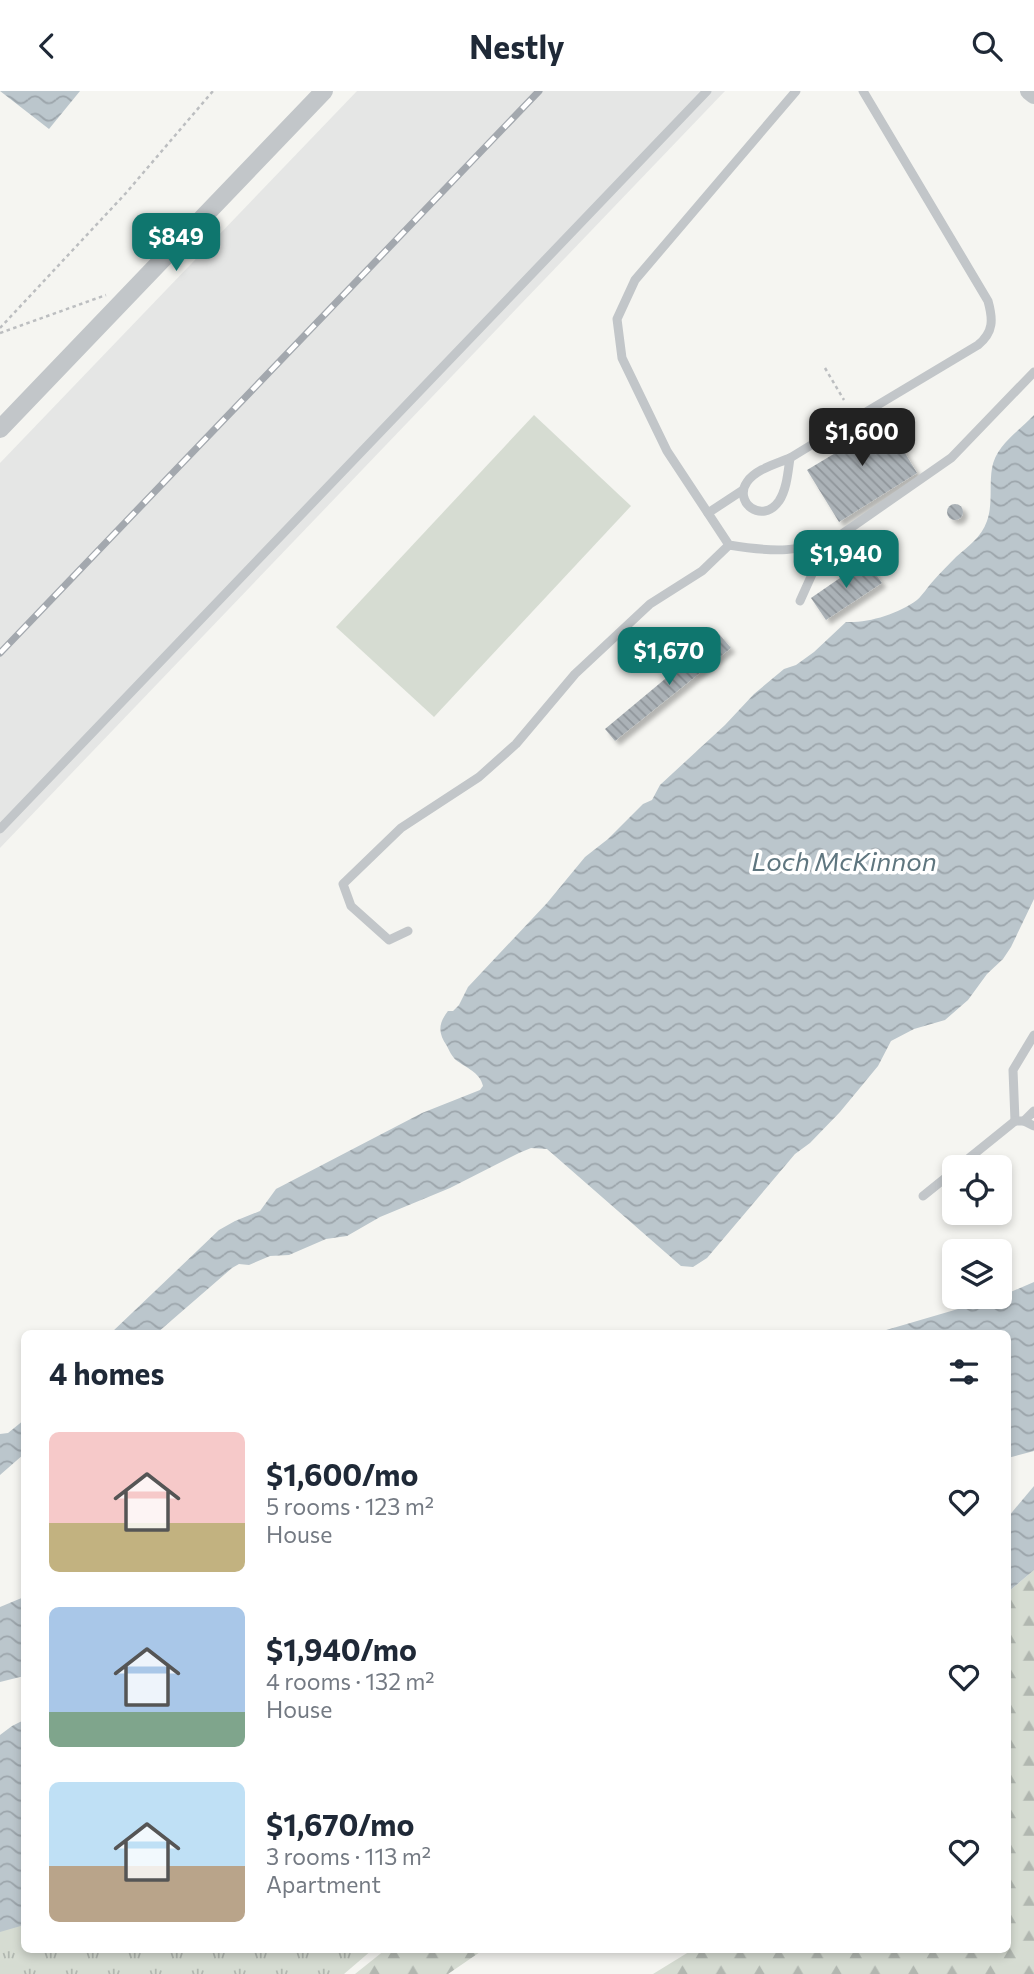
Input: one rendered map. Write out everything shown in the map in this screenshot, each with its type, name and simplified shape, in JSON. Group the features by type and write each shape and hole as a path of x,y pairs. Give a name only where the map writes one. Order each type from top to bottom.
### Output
{"street":[{"path":"0,429 324,91"},
{"path":"1029,91 1034,95"}],"lane":[{"path":"0,829 706,91"},
{"path":"796,91 635,279 617,319 622,358 667,451 729,545 765,551 798,549 842,534 951,458 1034,372"},
{"path":"863,91 988,301 993,319 988,335 978,345 866,412"},
{"path":"708,513 743,490 752,477 790,458 844,425"},
{"path":"743,490 748,505 754,510 760,512 773,506 783,492 790,458"},
{"path":"800,601 827,541"},
{"path":"408,931 389,940 351,906 343,884 401,828 479,776 516,744 575,674 650,604 702,571 729,545"},
{"path":"1019,1121 1013,1070 1034,1035"},
{"path":"974,1155 1034,1111"},
{"path":"1019,1121 1034,1126"},
{"path":"923,1196 942,1181"}],"path":[{"path":"0,331 126,193 213,91"},
{"path":"0,331 114,292"},
{"path":"825,368 844,400"}],"shaded area":[{"path":"357,91 725,91 0,848 0,463"}],"green space":[{"path":"534,415 631,506 434,717 336,627"},
{"path":"1034,1570 1034,1974 653,1974 687,1953 1011,1953 1011,1589"},
{"path":"21,1908 21,1953 368,1953 344,1974 0,1974 0,1916"},
{"path":"381,1953 479,1953 448,1974 355,1974"}],"water":[{"path":"0,91 80,91 49,129"},
{"name":"Loch McKinnon","path":"1034,415 1034,899 1011,947 968,1000 945,1020 914,1029 891,1041 878,1066 840,1112 810,1143 795,1154 707,1258 693,1267 681,1266 547,1149 531,1148 450,1188 380,1217 347,1236 326,1239 289,1255 270,1256 249,1265 239,1264 160,1330 114,1330 219,1230 260,1211 276,1189 422,1113 480,1090 483,1086 479,1077 455,1059 442,1037 440,1028 448,1011 453,1011 459,1005 468,987 547,903 585,857 608,839 643,804 652,800 660,785 725,725 754,694 784,669 796,665 814,652 846,622 883,617 919,598 981,532 989,515 994,460 1009,439"},
{"path":"1034,1282 1034,1451 1011,1457 1011,1330 886,1330 958,1309 1012,1309 1012,1291"},
{"path":"21,1422 21,1457 0,1475 0,1434 8,1433"},
{"path":"1034,1486 1034,1570 1011,1589 1011,1513"},
{"path":"21,1598 21,1677 0,1682 0,1607"},
{"path":"21,1722 21,1926 0,1932 0,1735"}],"building":[{"path":"859,411 852,424 872,419 878,428 887,423 917,473 839,522 807,470 852,443 847,434 850,422 840,419 838,415"},
{"path":"955,504 961,506 961,518 955,520 949,518 947,512 949,506"},
{"path":"866,560 882,583 826,620 811,598"},
{"path":"719,634 731,648 615,741 605,729"}],"tunnel":[{"path":"844,425 866,412"}],"railway":[{"path":"0,653 539,91"}]}
